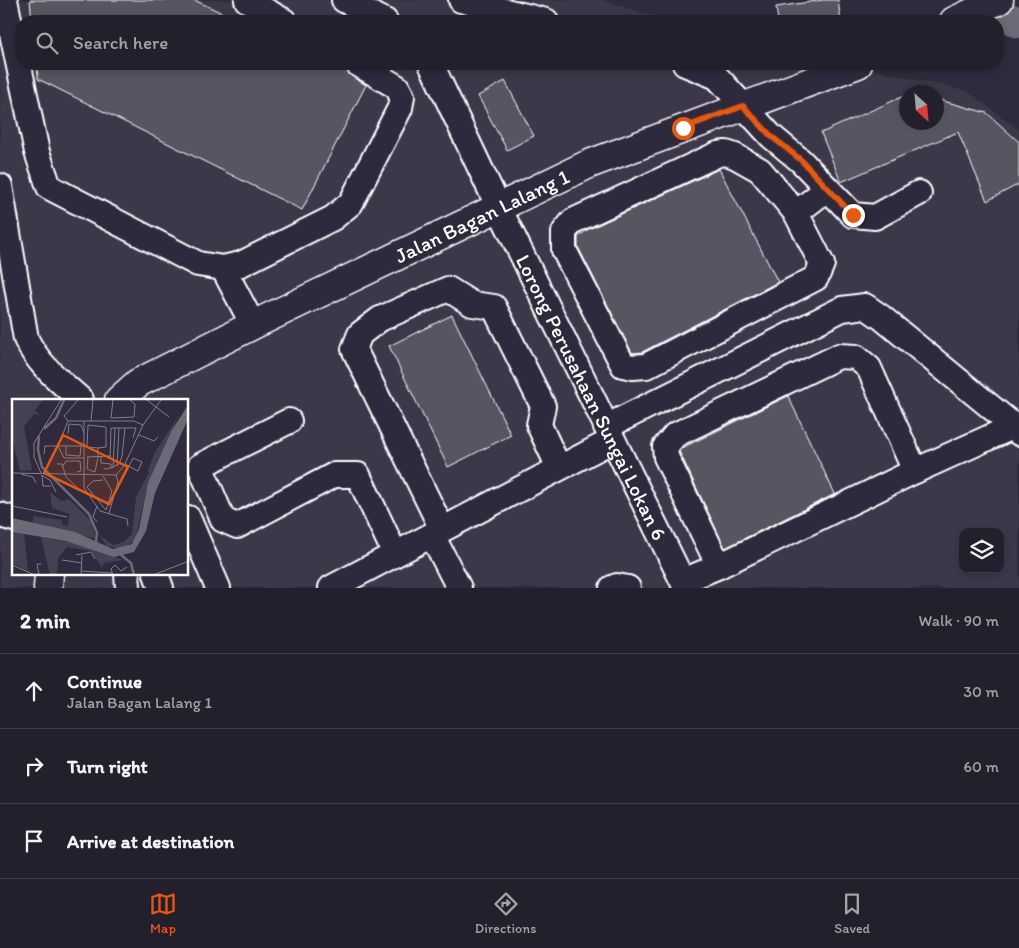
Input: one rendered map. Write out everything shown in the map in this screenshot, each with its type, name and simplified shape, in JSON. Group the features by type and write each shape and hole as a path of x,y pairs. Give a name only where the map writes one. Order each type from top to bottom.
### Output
{"main road":[{"path":"967,15 999,0"},
{"name":"Jalan Bagan Lalang 1","path":"120,399 138,383 498,206 589,164 842,70"}],"street":[{"path":"5,0 15,48"},
{"path":"247,0 273,15"},
{"path":"461,0 522,15"},
{"path":"348,1 374,15"},
{"path":"20,70 37,152 48,187 198,264 223,268 241,264 311,231 334,218 351,203 400,108 402,96 397,87 368,70"},
{"name":"Lorong Perusahaan Sungai Lokan 6","path":"434,70 498,206 685,585"},
{"path":"700,70 717,77 771,136 801,160 853,215 876,217 920,193"},
{"path":"726,153 735,156 760,170 796,213 822,264 816,278 646,366 633,367 623,365 564,250 564,232 573,221 718,154 726,153"},
{"path":"796,213 828,189"},
{"path":"1,195 3,225 26,339 34,355 80,399"},
{"path":"223,268 254,325"},
{"path":"459,588 437,532 354,349 360,334 380,319 448,289 472,304 494,307 543,406 539,425 559,468"},
{"path":"331,588 559,468 609,433 842,309 865,306 1017,428 916,471 719,566 685,585"},
{"path":"719,566 666,457 665,447 675,436 683,431 839,356 856,357 869,368 916,471"},
{"path":"289,421 194,471 223,520 236,526 334,475 358,475 395,554"},
{"path":"189,520 218,588"},
{"path":"157,576 161,588"},
{"path":"612,588 617,586 628,588"}],"shaded area":[{"path":"0,0 602,0 650,15 15,15 15,70 873,70 940,85 899,85 899,130 944,130 944,86 967,91 1019,130 1019,588 0,588"}],"building":[{"path":"30,0 194,0 227,15 31,15"},
{"path":"823,0 838,0 840,15 777,15 776,7"},
{"path":"37,70 346,70 351,76 366,85 302,210 38,79"},
{"path":"505,81 534,136 507,150 478,96"},
{"path":"899,98 899,130 944,130 944,101 987,113 1019,142 1019,184 987,201 958,132 841,182 821,133"},
{"path":"719,169 778,282 642,352 632,353 578,247 578,237 587,230"},
{"path":"452,315 511,435 448,467 389,346"},
{"path":"788,396 835,494 725,548 679,451"}],"waterway":[{"path":"977,0 1019,23"}],"route":[{"path":"683,128 743,106 771,136 801,160 853,215"}]}
